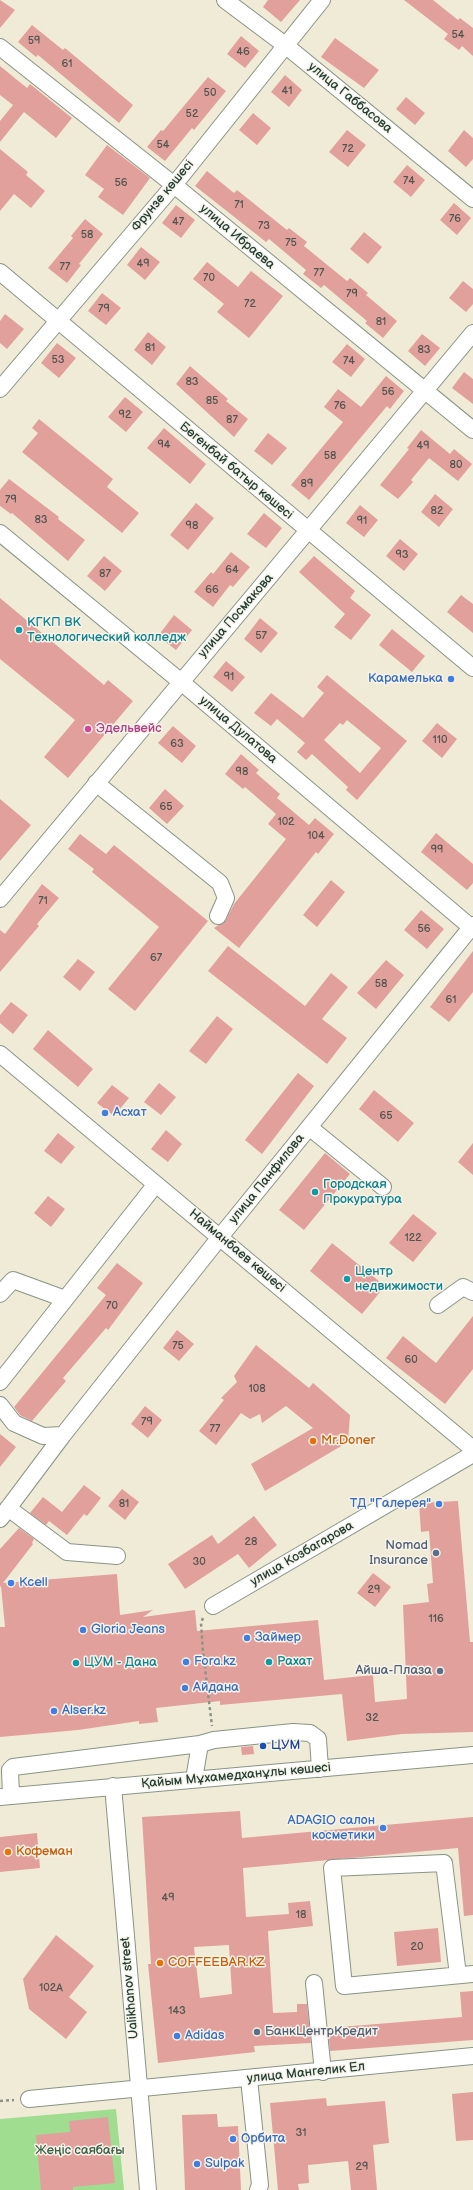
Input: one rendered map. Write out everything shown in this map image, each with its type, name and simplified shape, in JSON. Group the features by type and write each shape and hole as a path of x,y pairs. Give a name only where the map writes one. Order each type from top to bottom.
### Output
{"street":[{"name":"улица Габбасова","path":"225,0 285,45 473,199"},
{"name":"Фрунзе көшесі","path":"0,389 57,320 174,185 322,0"},
{"name":"улица Ибраева","path":"0,47 174,185 424,392 473,430"},
{"name":"Бөгенбай батыр көшесі","path":"0,272 308,532 473,668"},
{"name":"улица Посмакова","path":"0,899 180,681 308,532 473,333"},
{"name":"улица Дулатова","path":"0,533 180,681 472,927"},
{"path":"96,783 220,883 226,898 218,916"},
{"name":"улица Панфилова","path":"4,1514 63,1435 220,1237 472,927"},
{"name":"Найманбаев көшесі","path":"0,1054 473,1448"},
{"path":"309,1127 383,1187"},
{"path":"0,1382 156,1184"},
{"path":"0,1294 13,1280 65,1299"},
{"path":"438,1305 463,1287 473,1292"},
{"path":"0,1405 14,1423 43,1436 63,1435"},
{"name":"улица Козбагарова","path":"214,1606 473,1454"},
{"path":"4,1514 67,1552 117,1556"},
{"path":"6,1797 10,1770 13,1767 292,1732 310,1733 318,1739 320,1769"},
{"path":"194,1779 207,1742"},
{"name":"Қайым Мұхамедханұлы көшесі","path":"6,1797 112,1786 473,1755"},
{"name":"Ualikhanov street","path":"112,1786 148,2190"},
{"path":"444,1863 465,1975 344,1986 332,1868 444,1863"},
{"path":"314,1983 323,2072"},
{"name":"улица Мангелик Ел","path":"29,2099 323,2072 473,2056"},
{"path":"249,2079 260,2185 258,2190"}],"path":[{"path":"207,1742 201,1623 214,1606"}],"green space":[{"name":"Жеңіс саябағы","path":"116,2109 124,2190 0,2190 0,2119"}],"building":[{"path":"0,0 15,10 0,28"},
{"path":"268,0 300,0 281,22 263,7"},
{"path":"404,0 433,0 458,20 460,18 473,28 473,56 462,46 459,50 444,39 448,34"},
{"path":"32,25 63,50 65,48 133,105 119,123 38,55 36,57 18,42"},
{"path":"241,36 259,51 245,68 227,54"},
{"path":"335,38 379,70 364,88 321,57"},
{"path":"0,66 27,88 30,84 72,118 56,138 24,112 0,142 0,121 13,105 0,95"},
{"path":"285,75 302,90 289,107 271,92"},
{"path":"208,77 226,91 194,130 192,128 165,161 147,147 161,130 163,131"},
{"path":"406,97 425,113 415,125 396,109"},
{"path":"253,113 271,128 257,145 239,130"},
{"path":"347,130 366,145 348,167 329,152"},
{"path":"464,130 473,138 473,159 466,167 448,151"},
{"path":"107,145 150,178 123,215 98,197 104,189 85,175"},
{"path":"0,149 28,172 26,175 45,191 31,208 14,194 0,211"},
{"path":"407,165 425,180 411,197 393,182"},
{"path":"207,171 234,193 237,190 287,230 289,228 307,242 304,246 347,281 350,278 368,293 366,295 397,321 383,338 365,323 367,321 324,285 321,288 303,274 306,270 269,239 266,242 195,186"},
{"path":"454,203 471,218 457,235 440,220"},
{"path":"176,205 195,220 181,238 162,223"},
{"path":"85,219 103,234 79,264 81,265 67,283 48,268 73,238 71,236"},
{"path":"364,232 382,247 368,264 350,249"},
{"path":"141,247 160,262 145,280 127,265"},
{"path":"207,262 238,287 251,271 283,296 249,338 217,312 224,304 193,279"},
{"path":"463,281 473,289 473,304 466,312 449,298"},
{"path":"102,293 121,308 106,325 88,311"},
{"path":"5,314 24,329 7,349 0,343 0,321"},
{"path":"148,332 166,347 152,365 134,350"},
{"path":"422,334 440,348 425,366 408,351"},
{"path":"57,343 76,358 59,378 41,363"},
{"path":"347,344 365,359 351,377 332,362"},
{"path":"190,366 228,399 226,401 248,419 234,437 176,384"},
{"path":"464,372 473,379 473,404 452,388"},
{"path":"386,376 404,391 390,409 387,406 309,500 291,485 343,422 324,407 338,389 361,407"},
{"path":"125,397 143,412 126,432 108,417"},
{"path":"39,419 113,479 107,487 139,513 122,533 22,452 38,433 32,428"},
{"path":"164,428 206,464 190,484 147,448"},
{"path":"421,430 450,454 454,449 472,464 458,481 429,458 411,480 413,482 398,499 380,485 409,449 407,448"},
{"path":"268,433 287,448 272,465 254,451"},
{"path":"9,479 59,517 58,519 85,540 68,561 12,513 11,514 0,506 0,490"},
{"path":"435,494 453,509 439,527 421,512"},
{"path":"196,503 214,518 188,550 170,535"},
{"path":"360,505 378,520 364,537 346,523"},
{"path":"264,513 282,528 266,548 247,534"},
{"path":"400,539 418,554 404,571 386,556"},
{"path":"231,552 250,567 233,587 230,585 213,607 194,592 211,572 213,574"},
{"path":"104,556 122,571 105,591 87,576"},
{"path":"314,556 355,591 350,598 371,615 351,640 334,627 345,614 299,572"},
{"path":"461,595 473,604 473,633 447,612"},
{"path":"0,598 104,685 108,680 133,701 68,778 44,757 75,720 0,659"},
{"path":"174,615 192,630 176,650 158,636"},
{"path":"260,618 278,633 261,653 244,639"},
{"path":"392,629 425,656 412,672 379,645"},
{"path":"226,661 245,677 232,692 213,677"},
{"path":"327,675 407,741 357,800 346,790 348,787 312,754 306,760 297,752 305,743 277,719 271,726 254,713 271,693 303,718 324,693 317,687","holes":["347,720 381,748 360,773 324,740 340,723 343,725"]},
{"path":"437,723 457,739 442,758 422,741"},
{"path":"173,726 196,746 182,763 158,743"},
{"path":"241,754 259,770 256,773 280,794 277,798 309,825 315,818 334,834 318,854 316,852 239,948 214,928 226,920 234,904 286,839 268,824 276,814 245,787 243,789 225,774"},
{"path":"165,789 184,806 167,824 149,808"},
{"path":"0,799 31,825 0,861"},
{"path":"436,833 473,864 473,883 467,890 421,852"},
{"path":"80,834 106,854 114,845 208,921 135,1011 108,989 159,927 92,872 94,869 68,849"},
{"path":"331,880 345,892 317,927 303,915"},
{"path":"42,884 59,898 37,924 39,926 0,972 0,930 5,934"},
{"path":"421,910 444,929 427,949 404,930"},
{"path":"228,946 305,1006 331,973 348,987 322,1019 347,1038 327,1064 208,971"},
{"path":"473,951 473,992 449,1022 430,1007"},
{"path":"78,959 95,972 80,991 63,977"},
{"path":"386,960 404,975 376,1009 357,993"},
{"path":"11,1002 28,1015 13,1034 0,1023 0,1015"},
{"path":"217,1016 233,1029 206,1064 189,1051"},
{"path":"48,1030 93,1069 78,1087 33,1049"},
{"path":"298,1073 314,1086 262,1154 245,1140"},
{"path":"159,1083 176,1097 161,1115 144,1102"},
{"path":"112,1085 129,1098 114,1116 97,1103"},
{"path":"374,1090 414,1123 398,1142 359,1109"},
{"path":"166,1130 182,1144 168,1162 151,1149"},
{"path":"58,1133 75,1147 61,1164 44,1151"},
{"path":"473,1143 473,1175 458,1162"},
{"name":"Городская Прокуратура","path":"325,1153 350,1174 304,1230 279,1210"},
{"path":"48,1196 65,1209 51,1227 34,1213"},
{"path":"413,1214 437,1233 413,1262 389,1243"},
{"name":"Центр недвижимости","path":"332,1243 385,1286 362,1314 310,1271"},
{"path":"117,1263 143,1283 108,1330 106,1328 63,1378 66,1381 32,1421 20,1415 14,1407 106,1295 97,1288"},
{"path":"473,1316 473,1369 445,1404 386,1358 403,1336 436,1363"},
{"path":"177,1330 194,1344 179,1361 163,1348"},
{"path":"256,1345 309,1388 313,1383 350,1415 348,1442 265,1491 251,1464 313,1428 286,1406 262,1423 260,1414 250,1419 241,1413 216,1445 199,1431 224,1400 221,1398 237,1382 234,1376"},
{"path":"145,1406 162,1420 148,1438 131,1424"},
{"path":"0,1434 16,1447 0,1467"},
{"path":"84,1485 101,1498 87,1516 84,1514 67,1535 49,1521 46,1525 30,1513 43,1497 62,1512"},
{"path":"122,1489 139,1502 125,1520 108,1506"},
{"path":"458,1501 470,1642 473,1642 473,1732 402,1734 347,1741 342,1694 220,1705 220,1701 156,1708 158,1722 139,1724 139,1721 78,1730 0,1737 0,1627 5,1627 1,1586 0,1587 0,1549 19,1528 34,1539 33,1544 3,1583 117,1574 120,1615 153,1610 143,1617 195,1610 197,1631 318,1620 324,1680 373,1675 375,1702 407,1699 403,1605 429,1602 427,1584 433,1583 429,1531 421,1532 419,1503"},
{"path":"254,1516 277,1545 249,1568 238,1554 185,1589 168,1564 212,1535 218,1544"},
{"path":"373,1573 391,1587 375,1607 357,1593"},
{"path":"253,1746 254,1754 242,1755 241,1747"},
{"path":"240,1811 242,1838 473,1817 473,1915 464,1916 458,1848 243,1868 246,1917 289,1914 288,1903 310,1901 313,1926 268,1931 273,2013 297,2012 297,2004 307,2004 311,2043 254,2046 255,2052 158,2063 148,1964 151,1964 142,1817","holes":["229,1945 232,1994 200,1998 194,1947"]},
{"path":"37,1833 40,1868 0,1872 0,1837"},
{"path":"438,1928 441,1962 397,1966 394,1932"},
{"path":"56,1935 94,1966 69,1997 87,2012 66,2039 29,2009 23,1979"},
{"path":"473,1991 473,2040 330,2051 328,2028 462,2017 460,1992"},
{"path":"473,2092 473,2140 456,2141 452,2094"},
{"path":"326,2098 327,2106 385,2101 389,2143 373,2145 377,2190 351,2190 348,2161 308,2165 309,2183 298,2184 299,2190 278,2190 270,2103"},
{"path":"217,2114 218,2127 238,2126 241,2190 185,2190 182,2115"},
{"path":"108,2117 115,2183 73,2187 73,2190 41,2190 36,2135 70,2132 69,2121"}],"place":[{"name":"КГКП ВК Технологический колледж","path":"19,630"},
{"name":"Карамелька","path":"451,679"},
{"name":"Эдельвейс","path":"88,729"},
{"name":"Асхат","path":"105,1113"},
{"name":"Городская Прокуратура","path":"315,1192"},
{"name":"Центр недвижимости","path":"347,1279"},
{"name":"Mr.Doner","path":"313,1441"},
{"name":"ТД \"Галерея\"","path":"439,1504"},
{"name":"Nomad Insurance","path":"436,1553"},
{"name":"Kcell","path":"11,1583"},
{"name":"Gloria Jeans","path":"83,1630"},
{"name":"Займер","path":"247,1638"},
{"name":"Fora.kz","path":"186,1662"},
{"name":"Рахат","path":"269,1662"},
{"name":"ЦУМ - Дана","path":"76,1663"},
{"name":"Айша-Плаза","path":"440,1671"},
{"name":"Айдана","path":"185,1688"},
{"name":"Alser.kz","path":"54,1711"},
{"name":"ЦУМ","path":"263,1746"},
{"name":"ADAGIO салон косметики","path":"383,1828"},
{"name":"Кофеман","path":"8,1852"},
{"name":"COFFEEBAR.KZ","path":"160,1963"},
{"name":"БанкЦентрКредит","path":"257,2032"},
{"name":"Adidas","path":"177,2036"},
{"name":"Орбита","path":"233,2139"},
{"name":"Sulpak","path":"197,2164"}]}
